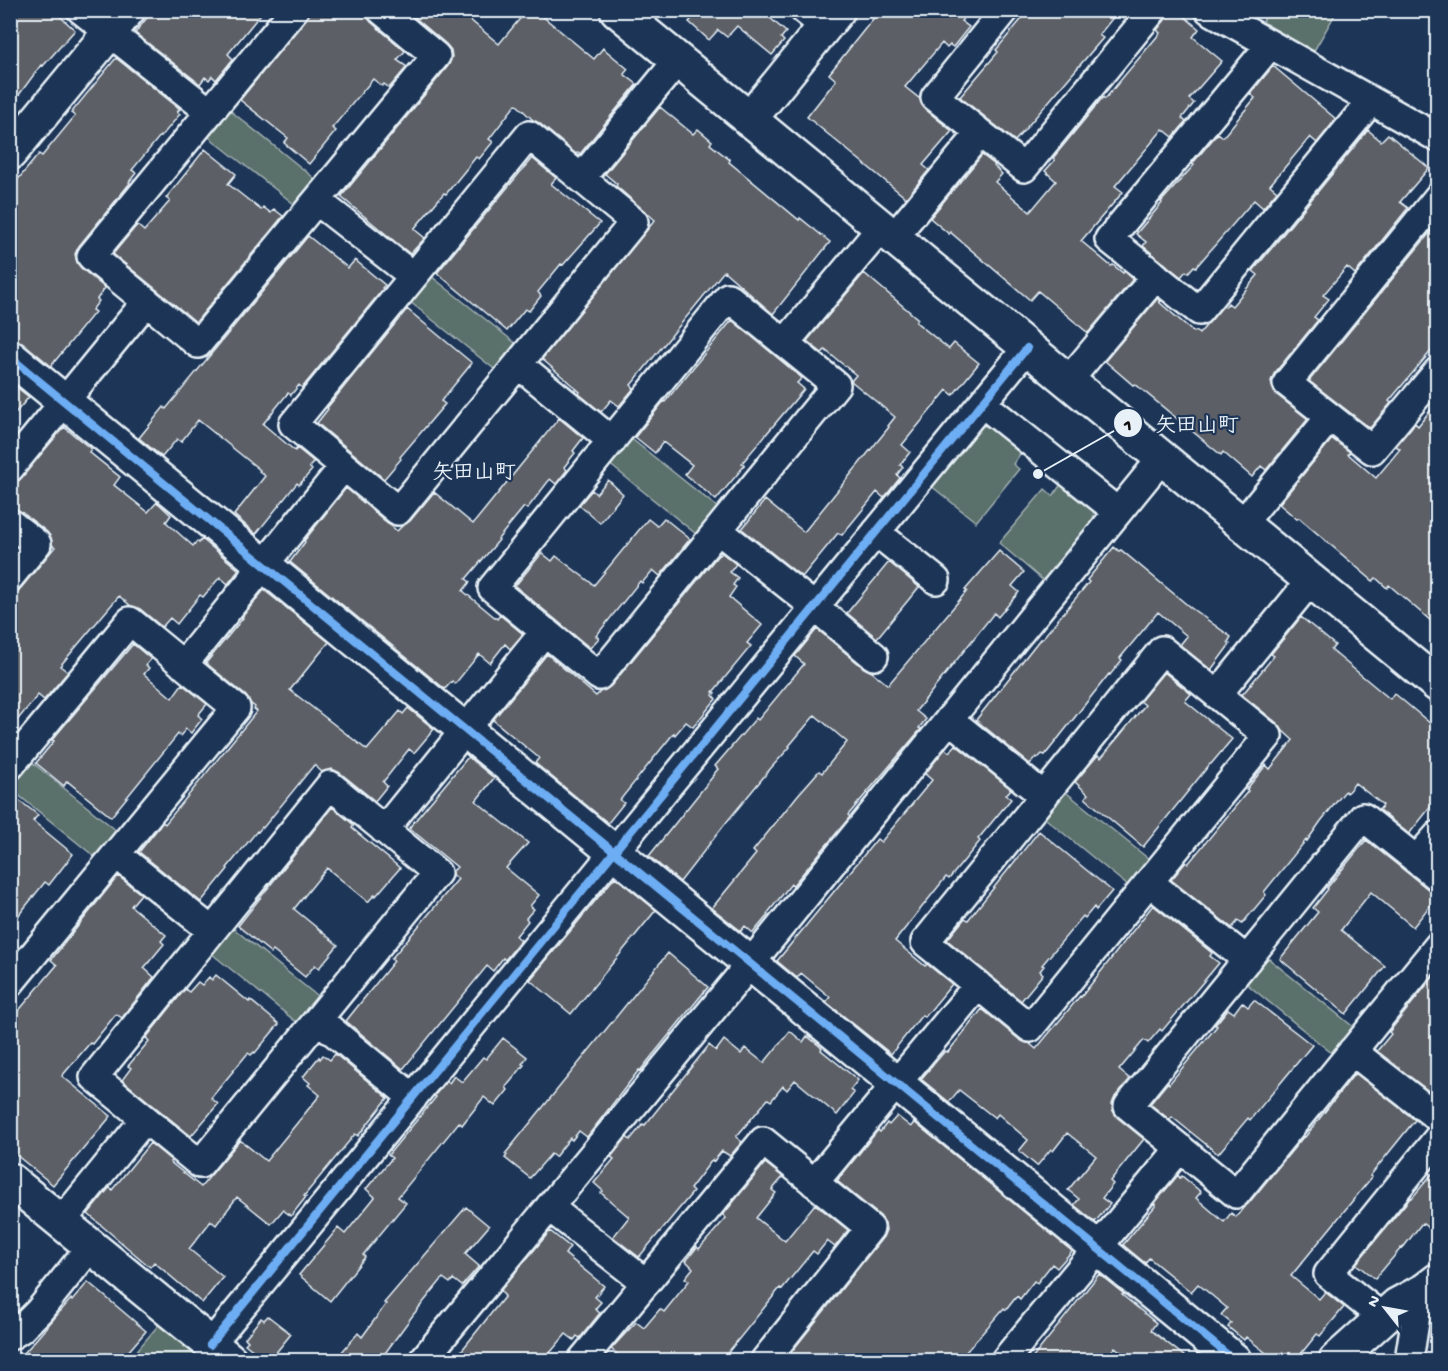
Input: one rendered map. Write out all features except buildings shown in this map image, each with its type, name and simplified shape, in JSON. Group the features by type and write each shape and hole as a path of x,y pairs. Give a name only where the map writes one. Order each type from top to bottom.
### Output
{"street":[{"path":"294,10 91,256 198,345 436,56 381,11"},
{"path":"617,10 1437,685"},
{"path":"1005,10 935,97 1024,168 1153,10"},
{"path":"1209,10 1252,21 1270,45 1437,138"},
{"path":"749,120 823,16"},
{"path":"10,153 102,17 210,112"},
{"path":"1270,45 1109,239 1199,311 1371,101"},
{"path":"581,178 678,60"},
{"path":"785,343 980,133"},
{"path":"529,135 581,178 634,222 398,511 293,424 529,135"},
{"path":"1437,197 1287,383 1372,450 1437,371"},
{"path":"316,201 413,276"},
{"path":"1068,381 1156,276"},
{"path":"728,297 785,343 836,385 599,676 492,588 728,297"},
{"path":"10,468 146,302"},
{"path":"10,1180 220,1353 413,1098 1027,348"},
{"path":"10,357 1234,1360"},
{"path":"518,364 612,441"},
{"path":"982,403 1118,512"},
{"path":"1242,524 1330,417"},
{"path":"423,1360 750,964 1162,458"},
{"path":"183,665 344,466"},
{"path":"10,523 37,544 10,577"},
{"path":"718,530 874,656"},
{"path":"876,532 936,580"},
{"path":"1217,695 1311,580"},
{"path":"10,983 236,708 130,621 11,764"},
{"path":"384,830 545,631"},
{"path":"1162,650 1217,695 1268,736 1030,1028 925,942 1162,650"},
{"path":"949,719 1044,796"},
{"path":"330,785 384,830 437,873 201,1164 94,1077 330,785"},
{"path":"1437,877 1363,817 1128,1106 1236,1194 1437,946"},
{"path":"1416,860 1437,835"},
{"path":"116,854 212,931"},
{"path":"1149,882 1246,960"},
{"path":"814,1182 978,985"},
{"path":"318,1019 413,1098"},
{"path":"1352,1051 1437,1118"},
{"path":"61,1222 145,1119"},
{"path":"1410,1354 1395,1339 1380,1334 1375,1325 1328,1274 1437,1138"},
{"path":"582,1360 763,1141 870,1228 765,1360"},
{"path":"1006,1360 1180,1148"},
{"path":"549,1207 646,1283"},
{"path":"10,1336 21,1329 39,1311 91,1246"},
{"path":"1336,1360 1397,1305 1433,1291"},
{"path":"1410,1354 1417,1310 1433,1291"}],"green space":[{"path":"1269,11 1337,11 1311,56 1268,28 1263,21"},
{"path":"227,108 319,182 299,208 205,134"},
{"path":"426,272 519,346 498,372 405,298"},
{"path":"977,426 991,426 1019,450 1020,454 1013,464 1019,469 976,522 930,485"},
{"path":"629,437 722,511 701,538 608,463"},
{"path":"1061,484 1094,508 1093,525 1046,583 999,543 1045,489 1053,496"},
{"path":"28,759 122,835 100,861 11,789 10,781"},
{"path":"1062,789 1155,864 1133,890 1041,815"},
{"path":"228,924 321,999 300,1025 207,950"},
{"path":"1263,954 1356,1029 1334,1055 1242,980"},
{"path":"161,1322 209,1360 129,1360"}],"cycle path":[{"path":"210,1345 1027,348"},
{"path":"10,357 1234,1360"}],"place":[{"name":"矢田山町","path":"1038,474"}],"district":[{"name":"矢田山町","path":"474,474"}]}
